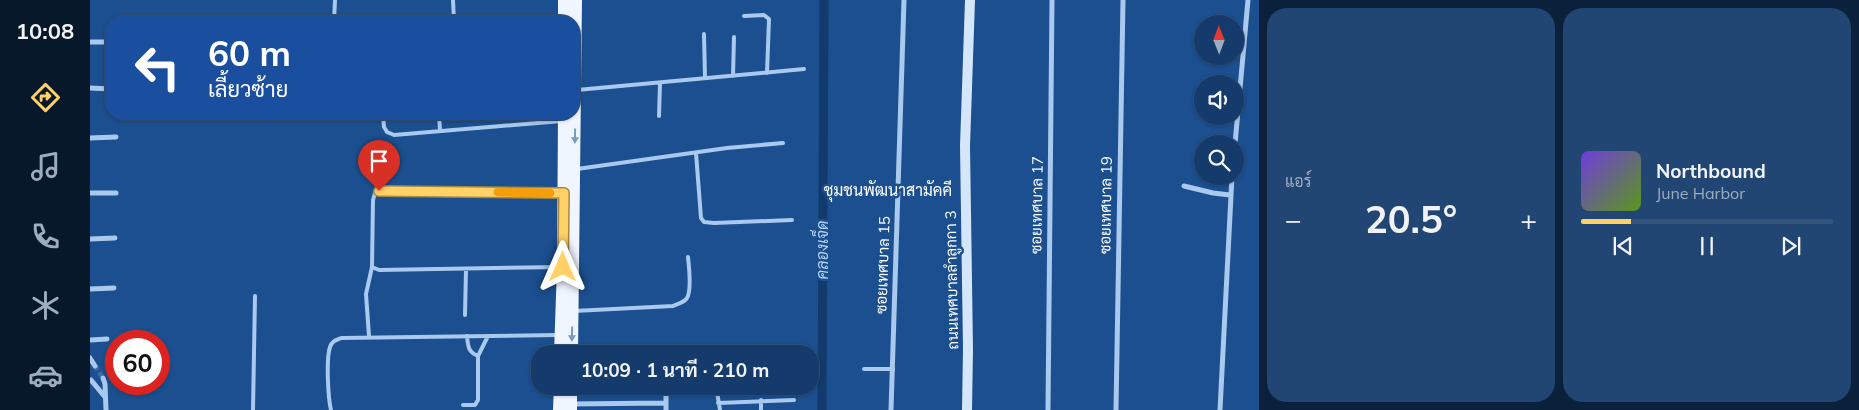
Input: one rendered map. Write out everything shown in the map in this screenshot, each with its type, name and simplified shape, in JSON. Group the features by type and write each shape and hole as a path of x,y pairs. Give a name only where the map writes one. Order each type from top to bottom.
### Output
{"main road":[{"path":"564,0 564,15"},
{"path":"576,0 576,15"},
{"path":"560,345 563,267 564,120"},
{"path":"572,345 575,120"},
{"path":"563,395 567,408"},
{"path":"567,408 569,395"}],"street":[{"name":"ซอยเทศบาล 15","path":"891,410 904,0"},
{"name":"ถนนเทศบาลลำลูกกา 3","path":"967,410 965,146 970,0"},
{"name":"ซอยเทศบาล 17","path":"1048,410 1052,0"},
{"name":"ซอยเทศบาล 19","path":"1116,410 1123,0"},
{"path":"1236,135 1248,0"},
{"path":"90,42 105,42"},
{"path":"90,88 105,89"},
{"path":"90,138 116,137"},
{"path":"1220,410 1231,185"},
{"path":"1184,186 1230,195"},
{"path":"90,193 116,193"},
{"path":"90,239 115,238"},
{"path":"90,289 114,288"},
{"path":"90,340 105,339"},
{"path":"90,358 95,366"},
{"path":"103,378 106,410"},
{"path":"91,380 105,397"},
{"path":"666,395 666,410"},
{"path":"567,408 666,403"}],"lane":[{"path":"334,15 335,0"},
{"path":"453,0 454,15"},
{"path":"744,16 764,15 769,19 767,72"},
{"path":"704,34 705,78"},
{"path":"733,76 734,36"},
{"path":"580,90 804,69"},
{"path":"659,116 660,83"},
{"path":"383,120 387,132 394,134 545,120"},
{"path":"439,120 440,131"},
{"path":"574,169 727,148 783,144"},
{"path":"696,153 701,218 704,222 792,220"},
{"path":"369,336 366,294 372,267 373,200 375,193 379,191 564,193"},
{"path":"572,311 673,306 682,302 687,298 689,289 688,257"},
{"path":"372,267 379,270 563,267"},
{"path":"465,315 466,269"},
{"path":"253,410 255,296"},
{"path":"331,410 329,392 330,347 333,342 341,338 369,336 560,335"},
{"path":"467,336 471,353 478,356"},
{"path":"463,405 474,405 478,400 478,356 488,336"},
{"path":"864,369 892,369"},
{"path":"717,395 720,410"},
{"path":"761,400 761,410"},
{"path":"718,402 794,400"}],"waterway":[{"name":"คลองเจ็ด","path":"822,410 824,0"}],"tunnel":[{"path":"95,366 103,378"}],"slow traffic":[{"path":"498,192 550,193"}],"district":[{"name":"ชุมชนพัฒนาสามัคคี","path":"888,190"}],"route":[{"path":"379,191 564,193 563,267"}]}
